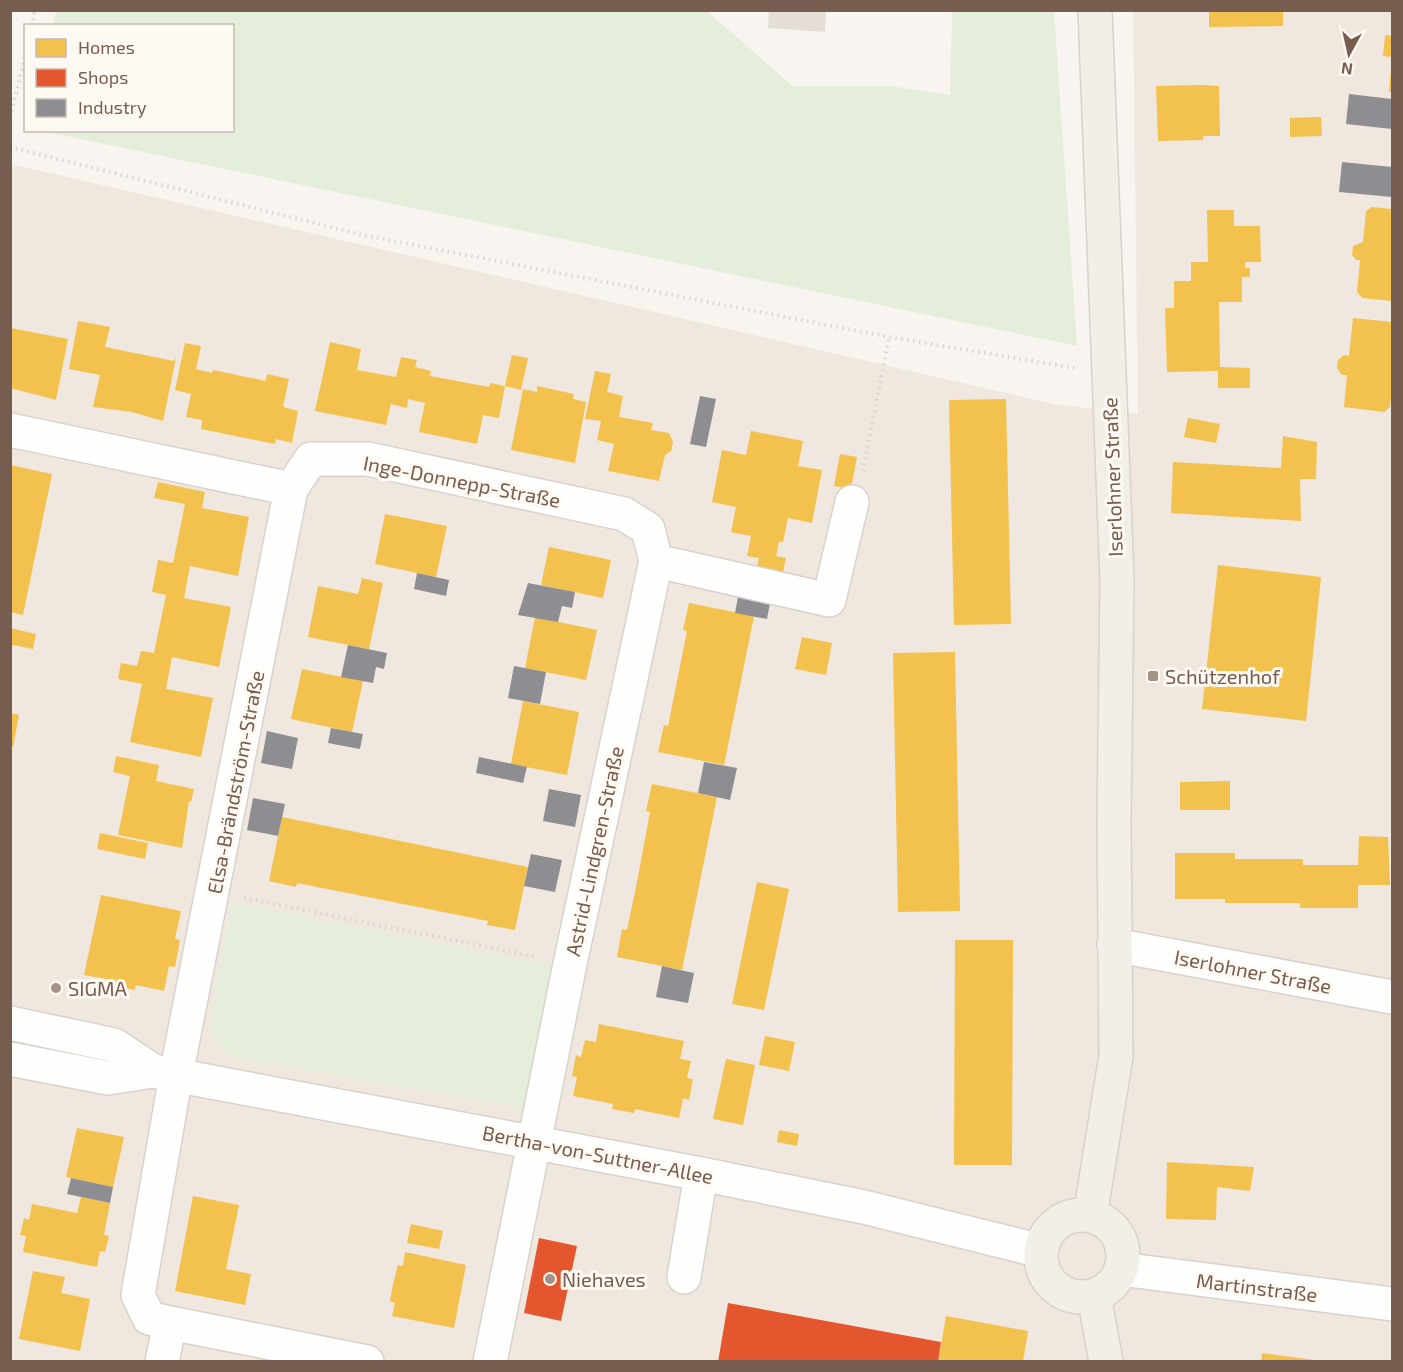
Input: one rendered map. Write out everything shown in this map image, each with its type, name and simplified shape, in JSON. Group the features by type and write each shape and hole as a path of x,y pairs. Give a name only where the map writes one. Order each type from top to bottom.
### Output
{"main road":[{"name":"Iserlohner Straße","path":"1090,1216 1116,1056 1114,945 1117,580 1095,10"},
{"path":"1076,1215 1090,1216 1103,1221 1113,1230 1120,1242 1123,1255 1121,1269 1115,1280 1094,1296 1081,1297 1055,1288 1042,1265 1041,1251 1053,1227 1076,1215"},
{"path":"1094,1296 1106,1362"}],"street":[{"path":"10,430 291,489"},
{"name":"Inge-Donnepp-Straße","path":"291,489 311,459 368,459 624,514 648,529 656,561"},
{"name":"Elsa-Brändström-Straße","path":"170,1323 148,1318 138,1295 165,1073 214,892 291,489"},
{"path":"656,561 829,600 852,502"},
{"name":"Astrid-Lindgren-Straße","path":"490,1362 570,964 656,561"},
{"name":"Iserlohner Straße","path":"1114,945 1392,997"},
{"name":"Bertha-von-Suttner-Allee","path":"10,1023 114,1045 165,1073"},
{"name":"Bertha-von-Suttner-Allee","path":"10,1059 108,1078 165,1073 536,1142 864,1207 1041,1251"},
{"path":"684,1277 701,1174"},
{"name":"Martinstraße","path":"1121,1269 1392,1304"},
{"path":"162,1362 170,1323 367,1362"}],"path":[{"path":"10,117 24,61"},
{"path":"10,147 363,235 889,337 1108,374"},
{"path":"852,502 860,491 889,337"},
{"path":"214,892 570,964"}],"shaded area":[{"path":"1133,11 1392,11 1392,1361 11,1362 11,164 1054,404 1138,414"}],"green space":[{"path":"56,11 707,11 793,86 890,86 950,95 952,11 1054,11 1077,346 47,132 234,132 234,24 53,24"},
{"path":"231,902 556,967 523,1107 238,1058 219,1048 210,1028"}],"building: Homes":[{"path":"1209,10 1283,10 1283,26 1209,27"},
{"path":"1385,35 1392,36 1392,57 1383,56"},
{"path":"1391,69 1392,92 1389,92"},
{"path":"1156,86 1219,86 1220,136 1203,136 1203,140 1158,141"},
{"path":"1321,117 1322,136 1290,137 1290,118"},
{"path":"1372,207 1392,209 1392,301 1362,298 1357,292 1360,260 1356,260 1352,255 1353,246 1363,242 1366,211"},
{"path":"1207,210 1234,210 1234,226 1260,226 1261,262 1245,262 1245,268 1250,268 1250,277 1242,277 1242,302 1219,302 1220,367 1250,368 1250,388 1218,388 1218,371 1167,372 1165,308 1174,308 1174,281 1191,281 1191,262 1208,262"},
{"path":"1353,318 1392,322 1392,387 1390,407 1384,412 1344,407 1347,375 1342,375 1337,368 1338,360 1344,355 1349,356"},
{"path":"78,321 110,327 105,347 174,361 176,358 163,421 132,412 93,407 100,375 69,369"},
{"path":"10,328 68,339 56,400 10,388"},
{"path":"330,342 361,349 357,370 396,377 401,357 417,360 415,367 431,371 430,376 489,387 490,383 505,386 499,418 483,415 477,444 419,432 425,403 408,399 407,408 391,404 386,425 315,411"},
{"path":"185,343 201,346 196,369 212,373 213,370 266,381 267,374 289,379 283,407 298,411 292,443 276,439 275,444 201,429 202,420 186,417 191,394 175,390"},
{"path":"512,355 528,358 521,390 505,386"},
{"path":"595,371 611,374 607,392 623,396 619,417 653,423 651,430 669,433 673,442 671,451 665,455 659,481 608,471 614,444 597,440 601,421 585,419"},
{"path":"537,386 574,394 573,399 586,402 575,463 511,450 523,389 537,392"},
{"path":"1006,399 1011,624 954,625 949,400"},
{"path":"1188,418 1220,424 1216,443 1184,437"},
{"path":"751,431 803,441 798,466 822,470 812,523 788,518 783,542 779,542 776,556 786,558 783,572 757,567 759,558 747,556 751,536 731,532 736,507 712,502 722,450 746,455"},
{"path":"1283,436 1317,442 1316,479 1300,479 1301,521 1171,513 1173,462 1281,468"},
{"path":"840,454 857,457 851,489 834,486"},
{"path":"10,465 52,474 23,615 10,612"},
{"path":"158,482 205,492 202,508 249,517 238,576 190,566 184,598 231,607 219,667 172,657 166,689 213,698 201,757 130,742 142,684 118,679 121,663 137,666 141,651 154,653 166,595 152,592 158,560 173,563 185,504 154,498"},
{"path":"385,514 447,526 436,577 375,564"},
{"path":"549,547 611,560 603,598 541,585"},
{"path":"1218,565 1321,577 1306,721 1202,709"},
{"path":"362,578 383,583 369,649 308,637 318,586 358,594"},
{"path":"689,603 754,616 724,765 658,752 664,725 668,726 687,631 683,630"},
{"path":"535,617 597,630 586,680 525,668"},
{"path":"10,628 36,634 33,649 13,645 10,650"},
{"path":"802,637 832,643 826,675 795,669"},
{"path":"955,652 960,911 898,912 893,653"},
{"path":"302,669 363,681 352,732 291,719"},
{"path":"523,701 579,712 567,775 511,764"},
{"path":"10,713 19,715 13,747 10,746"},
{"path":"116,756 159,765 156,781 194,789 191,802 189,801 182,848 118,835 130,776 113,772"},
{"path":"1230,781 1230,810 1180,810 1180,782"},
{"path":"652,784 717,797 682,970 617,957 622,929 627,930 637,882 650,812 646,811"},
{"path":"282,817 528,867 515,930 487,925 488,921 393,902 297,883 296,887 269,881"},
{"path":"100,833 148,843 145,859 97,849"},
{"path":"1359,836 1388,837 1390,885 1358,885 1358,908 1300,908 1300,903 1225,903 1225,899 1175,899 1175,853 1235,853 1235,859 1303,859 1303,865 1358,865"},
{"path":"757,882 789,889 764,1010 732,1004"},
{"path":"101,895 181,911 175,939 180,940 175,967 169,966 164,991 136,985 135,990 112,986 113,980 84,975"},
{"path":"955,940 1013,940 1012,1165 954,1165"},
{"path":"599,1024 684,1041 680,1059 691,1061 687,1078 693,1079 689,1100 683,1098 679,1118 635,1109 634,1113 612,1109 613,1104 573,1096 577,1077 572,1076 576,1055 581,1057 585,1040 596,1042"},
{"path":"765,1036 795,1042 789,1071 759,1065"},
{"path":"726,1059 755,1065 743,1125 713,1119"},
{"path":"77,1128 124,1137 113,1187 66,1177"},
{"path":"779,1130 799,1134 797,1146 777,1142"},
{"path":"1167,1162 1254,1167 1250,1191 1217,1187 1216,1220 1166,1219"},
{"path":"193,1196 239,1205 226,1269 251,1274 245,1305 175,1291"},
{"path":"81,1197 110,1203 104,1235 109,1236 105,1252 100,1251 97,1267 23,1252 26,1236 20,1235 24,1218 29,1220 32,1204 77,1213"},
{"path":"411,1224 443,1231 439,1249 407,1243"},
{"path":"405,1252 466,1265 454,1328 392,1316 395,1303 390,1301 393,1284 398,1265 403,1266"},
{"path":"33,1271 65,1277 61,1293 90,1299 80,1351 19,1339"},
{"path":"946,1316 1028,1331 1023,1362 938,1362"},
{"path":"1262,1353 1315,1360 1315,1362 1261,1362"}],"building: Shops":[{"name":"Niehaves","path":"539,1238 577,1246 561,1321 524,1313"},
{"path":"728,1303 941,1342 938,1362 718,1362"}],"building: Industry":[{"path":"1349,94 1392,99 1392,129 1346,124"},
{"path":"1342,162 1392,167 1392,197 1339,192"},
{"path":"700,396 716,399 706,447 690,444"},
{"path":"417,573 449,580 446,596 414,589"},
{"path":"528,583 575,592 572,608 562,606 558,622 518,615"},
{"path":"738,597 770,603 767,619 735,613"},
{"path":"348,645 387,653 384,669 376,667 373,683 341,677"},
{"path":"514,666 546,672 540,704 508,698"},
{"path":"331,728 363,734 360,749 328,743"},
{"path":"267,731 298,738 292,769 261,763"},
{"path":"479,757 527,767 523,783 476,773"},
{"path":"704,762 737,768 730,800 698,793"},
{"path":"549,789 581,795 575,827 543,821"},
{"path":"253,798 285,804 278,836 247,830"},
{"path":"531,854 562,860 555,892 524,886"},
{"path":"662,966 694,973 688,1003 656,997"},
{"path":"71,1178 113,1187 110,1203 67,1194"}],"building: Other":[{"path":"769,10 826,10 825,32 768,28"}],"place":[{"name":"Schützenhof","path":"1153,676"},
{"name":"SIGMA","path":"56,988"},
{"name":"Niehaves","path":"550,1279"}]}
